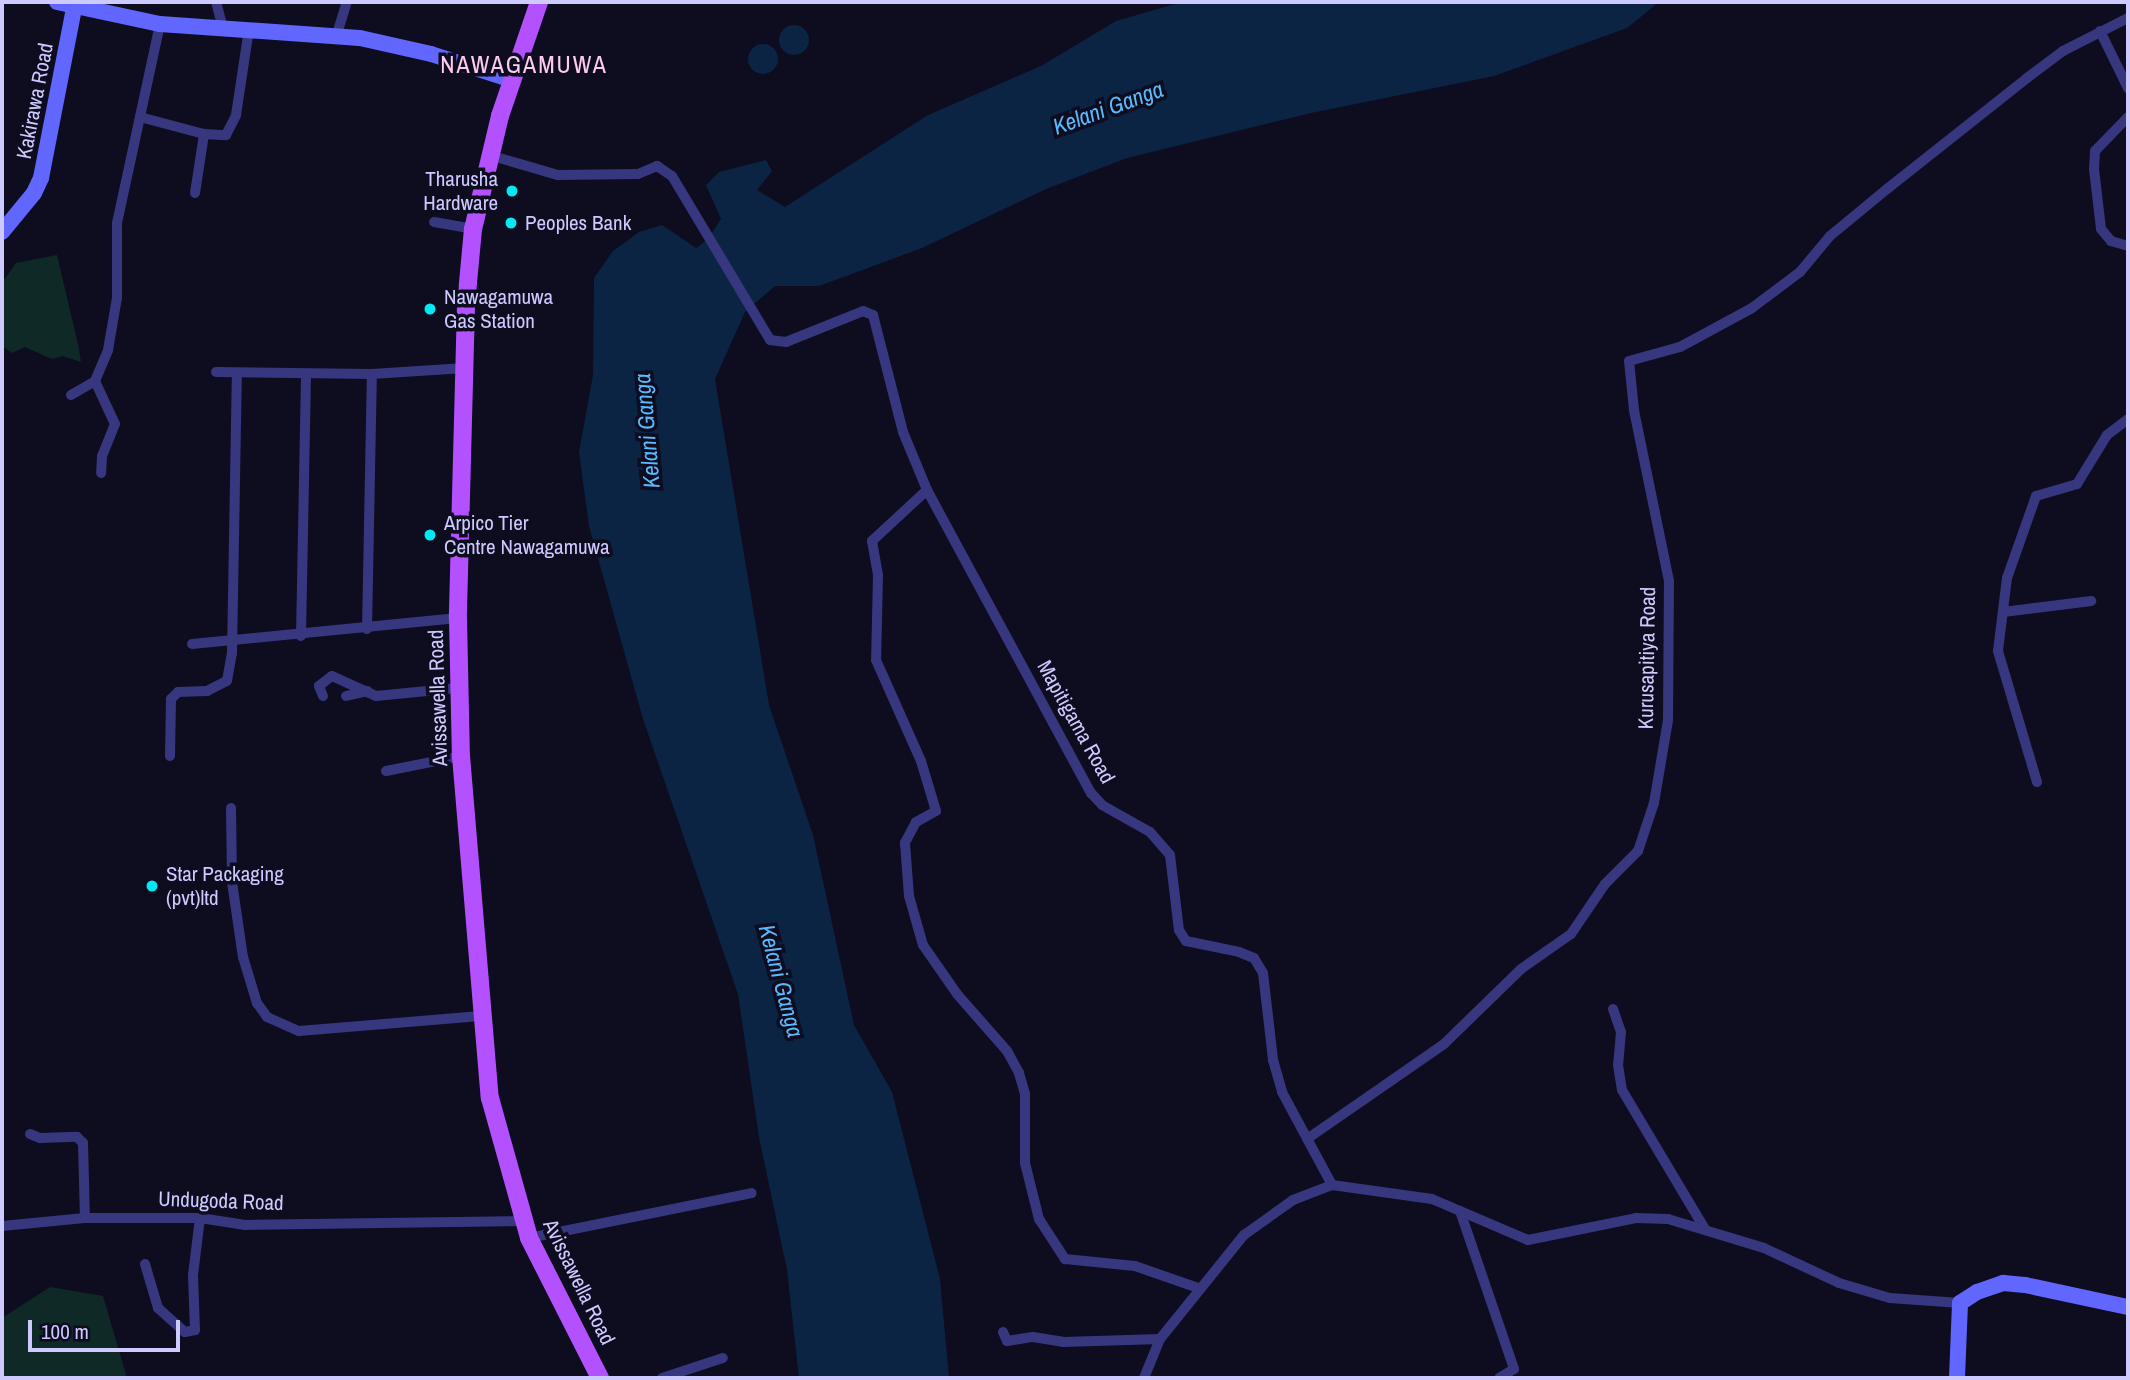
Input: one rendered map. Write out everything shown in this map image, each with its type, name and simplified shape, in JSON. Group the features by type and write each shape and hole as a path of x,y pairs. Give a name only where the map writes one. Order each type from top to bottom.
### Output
{"main road":[{"name":"Avissawella Road","path":"538,2 489,155 473,229 465,368 458,618 461,756 489,1098 526,1230 600,1378"}],"street":[{"path":"57,2 74,8 160,24 337,34 431,54 512,80"},
{"path":"216,2 223,28"},
{"path":"337,34 347,2"},
{"name":"Kakirawa Road","path":"2,232 34,193 41,178 74,8"},
{"path":"2128,18 2100,31 2128,88"},
{"path":"71,395 95,381 108,350 117,298 117,223 160,24"},
{"path":"140,117 204,134 226,135 236,114 249,29"},
{"name":"Kurusapitiya Road","path":"1307,1139 1444,1044 1521,969 1571,934 1605,884 1637,851 1654,803 1668,720 1669,581 1634,410 1629,361 1680,347 1752,309 1800,272 1830,236 1886,189 2063,51 2100,31"},
{"path":"2128,117 2095,151 2094,169 2101,229 2111,241 2128,246"},
{"path":"195,193 204,134"},
{"name":"Mapitigama Road","path":"489,155 558,174 638,174 657,166 672,176 764,337 786,342 863,311 873,316 904,432 927,490 1091,793 1102,805 1150,832 1170,855 1179,930 1186,941 1239,952 1254,958 1263,973 1273,1060 1282,1092 1332,1185"},
{"path":"433,222 473,229"},
{"path":"216,372 372,374 465,368"},
{"path":"170,756 171,699 178,691 207,691 227,681 232,641 237,373"},
{"path":"301,636 306,374"},
{"path":"367,629 372,374"},
{"path":"95,381 115,424 102,456 101,473"},
{"path":"2037,782 1998,651 2007,579 2036,496 2077,484 2107,435 2128,419"},
{"path":"927,490 873,541 878,575 876,660 921,761 936,811 916,822 905,843 909,896 923,945 957,995 1007,1051 1019,1073 1025,1094 1025,1163 1039,1219 1065,1259 1135,1266 1198,1288"},
{"path":"2003,612 2091,601"},
{"path":"192,644 301,636 458,618"},
{"path":"324,696 319,686 332,676 368,691 402,696 458,688"},
{"path":"346,696 368,691"},
{"path":"386,771 461,756"},
{"path":"231,808 232,882 243,957 257,1003 267,1017 299,1031 483,1016"},
{"path":"1614,1009 1621,1032 1618,1065 1622,1090 1705,1229"},
{"path":"30,1134 40,1138 77,1137 83,1143 85,1218"},
{"path":"1144,1378 1160,1339 1198,1288 1268,1214 1332,1185 1432,1199 1528,1240 1636,1218 1668,1219 1705,1229 1878,1294 1960,1303 2003,1283 2128,1307"},
{"name":"Undugoda Road","path":"2,1226 85,1218 200,1218 245,1225 526,1230 752,1193"},
{"path":"1460,1212 1514,1369 1499,1378"},
{"path":"145,1264 158,1308 186,1332 195,1330 193,1275 200,1218"},
{"path":"1957,1378 1960,1303"},
{"path":"1003,1332 1007,1341 1033,1337 1063,1342 1160,1339"},
{"path":"662,1378 723,1358"}],"green space":[{"path":"57,255 81,362 63,356 52,359 25,347 12,353 2,346 2,283 16,263"},
{"path":"50,1287 103,1296 127,1378 2,1378 2,1318"}],"water":[{"name":"Kelani Ganga","path":"1182,2 1659,2 1627,28 1494,76 1311,113 1127,158 1046,189 922,248 819,286 775,286 745,312 715,379 769,705 813,835 854,1025 892,1092 940,1279 949,1378 799,1378 787,1270 759,1137 738,994 643,719 589,526 579,452 593,375 594,278 613,251 639,232 662,225 696,248 708,239 721,219 706,185 719,172 766,160 772,171 757,190 785,207 928,115 1041,66 1116,21"},
{"path":"794,25 800,26 808,34 808,46 800,54 794,55 788,54 780,46 779,40 780,34 788,26"},
{"path":"763,44 769,45 777,53 777,65 769,73 763,74 757,73 749,65 748,59 749,53 757,45"}],"place":[{"name":"Tharusha Hardware","path":"512,191"},
{"name":"Peoples Bank","path":"511,223"},
{"name":"Nawagamuwa Gas Station","path":"430,309"},
{"name":"Arpico Tier Centre Nawagamuwa","path":"430,535"},
{"name":"Star Packaging (pvt)ltd","path":"152,886"}],"district":[{"name":"NAWAGAMUWA","path":"524,65"}]}
